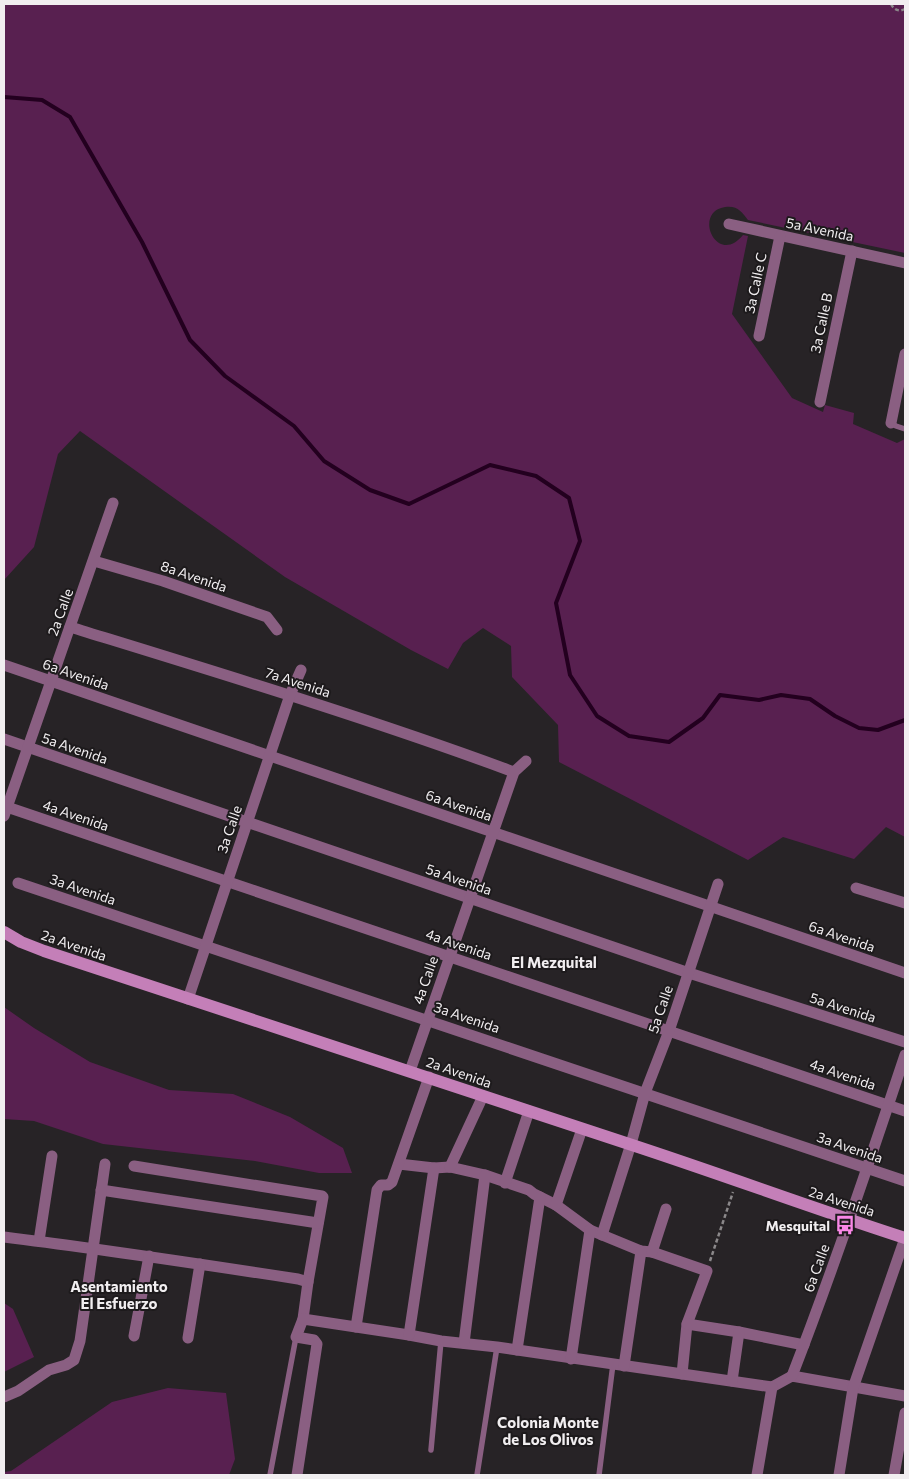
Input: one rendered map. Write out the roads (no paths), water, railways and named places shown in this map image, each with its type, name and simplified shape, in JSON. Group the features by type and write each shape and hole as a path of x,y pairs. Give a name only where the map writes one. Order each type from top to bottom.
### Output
{"main road":[{"name":"2a Avenida","path":"4,932 14,939 44,951 631,1144 905,1238"}],"street":[{"name":"5a Avenida","path":"728,224 905,263"},
{"name":"3a Calle C","path":"759,336 780,236"},
{"name":"3a Calle B","path":"820,402 852,251"},
{"path":"891,423 905,354"},
{"name":"2a Calle","path":"5,810 114,503"},
{"name":"8a Avenida","path":"94,561 163,581 267,617 277,630"},
{"name":"7a Avenida","path":"70,626 290,695 458,751 514,772"},
{"name":"6a Avenida","path":"4,665 905,973"},
{"name":"3a Calle","path":"188,999 290,695 301,670"},
{"name":"5a Avenida","path":"4,739 688,973 905,1042"},
{"path":"514,772 526,762"},
{"name":"4a Calle","path":"410,1072 514,772"},
{"name":"4a Avenida","path":"5,810 227,881 905,1111"},
{"name":"3a Avenida","path":"18,883 905,1181"},
{"name":"5a Calle","path":"602,1235 645,1093 669,1031 718,884"},
{"path":"856,888 905,903"},
{"name":"6a Calle","path":"792,1376 850,1220 905,1055"},
{"path":"356,1327 377,1190 381,1185 388,1185 392,1182 429,1077"},
{"path":"450,1167 483,1096"},
{"path":"505,1183 529,1111"},
{"path":"556,1205 582,1129"},
{"path":"39,1241 52,1156"},
{"path":"4,1397 18,1391 49,1370 66,1366 74,1360 80,1341 104,1164"},
{"path":"399,1164 434,1168 450,1167 485,1175 529,1190 556,1205 590,1230 707,1271 687,1324 682,1374"},
{"path":"134,1166 322,1196 323,1200 303,1319 296,1337 314,1340 316,1344 297,1475"},
{"path":"409,1335 434,1168"},
{"path":"464,1343 485,1175"},
{"path":"101,1190 318,1223"},
{"path":"516,1350 540,1197"},
{"path":"619,1365 647,1251 666,1209"},
{"path":"570,1358 590,1230"},
{"path":"4,1236 93,1250 149,1256 308,1282"},
{"path":"839,1475 853,1388 905,1238"},
{"path":"134,1336 149,1256"},
{"path":"188,1338 200,1264"},
{"path":"303,1319 441,1341 772,1387 792,1376 905,1396"},
{"path":"687,1324 804,1345"},
{"path":"732,1381 740,1332"},
{"path":"757,1475 772,1387"},
{"path":"894,1475 905,1413"}],"lane":[{"path":"891,423 905,429"},
{"path":"270,1475 296,1337"},
{"path":"431,1450 441,1341"},
{"path":"477,1475 497,1348"},
{"path":"599,1475 619,1365"}],"waterway":[{"path":"4,97 42,100 70,117 142,242 190,340 225,376 294,426 324,461 370,490 409,504 490,465 536,476 569,498 580,541 556,603 570,675 597,716 629,736 669,742 703,718 720,695 759,700 781,695 810,699 835,716 859,728 878,730 905,720"}],"place":[{"name":"Mesquital","path":"845,1225"}],"district":[{"name":"El Mezquital","path":"554,962"},
{"name":"Asentamiento El Esfuerzo","path":"119,1294"},
{"name":"Colonia Monte de Los Olivos","path":"548,1430"}]}
